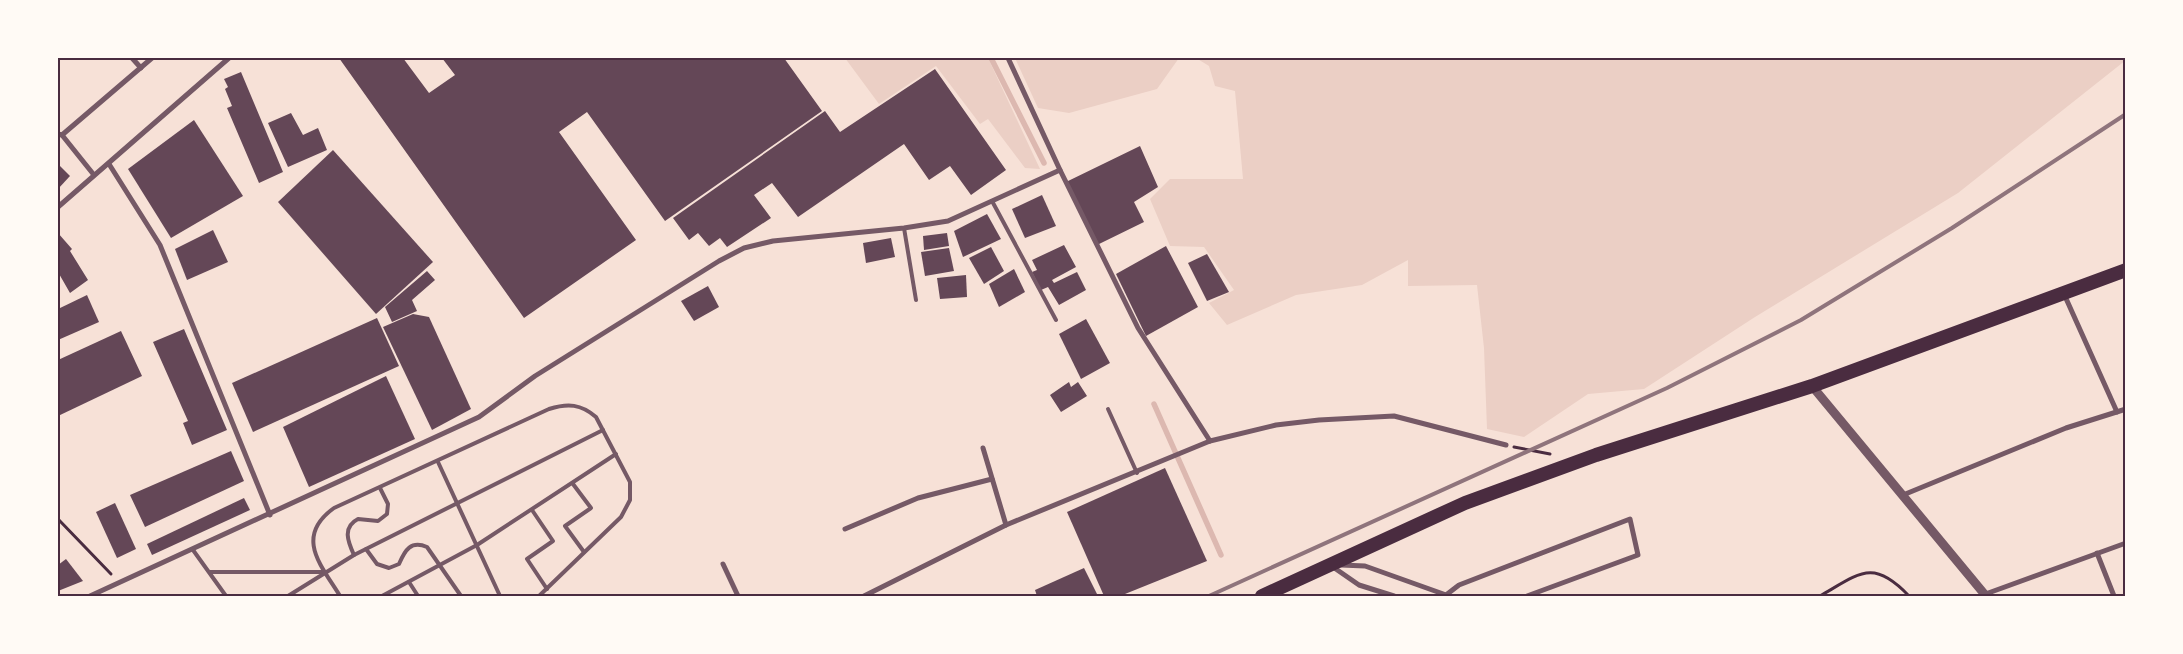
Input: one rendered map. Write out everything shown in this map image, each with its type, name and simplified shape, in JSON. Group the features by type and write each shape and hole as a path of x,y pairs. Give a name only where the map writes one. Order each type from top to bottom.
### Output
{"highway":[{"path":"1262,596 1474,500 1596,455 1812,386 2126,270"}],"street":[{"path":"132,58 140,68"},
{"path":"94,176 60,135 152,58"},
{"path":"58,207 229,58"},
{"path":"1008,58 1060,170 1138,328 1210,441"},
{"path":"109,164 160,245 270,515"},
{"path":"90,596 121,584 479,417 543,371 744,248 772,242 904,228 948,221 1060,170"},
{"path":"2063,293 2116,412"},
{"path":"1812,386 1984,596 2126,543"},
{"path":"1903,495 2066,428 2126,409"},
{"path":"864,596 1006,525 1137,473 1210,441 1276,425 1319,420 1394,416 1506,445"},
{"path":"983,448 1006,525"},
{"path":"845,529 918,498 992,479"},
{"path":"1330,565 1365,566 1448,596 1459,585 1630,519 1638,555 1527,596"},
{"path":"2097,553 2114,596"},
{"path":"723,564 738,596"},
{"path":"1330,565 1359,585 1394,596"}],"lane":[{"path":"992,201 1056,320"},
{"path":"904,228 916,300"},
{"path":"340,596 324,572 312,542 315,529 320,520 334,508 560,406 570,404 588,410 596,417 630,482 630,500 621,517 539,596"},
{"path":"1108,409 1137,473"},
{"path":"288,596 354,555 604,430"},
{"path":"382,596 476,545 573,484 616,454"},
{"path":"438,462 500,596"},
{"path":"573,484 591,508 565,526 584,552"},
{"path":"354,555 347,536 351,524 358,519 378,521 387,514 388,504 380,488"},
{"path":"532,510 553,541 527,559 547,589"},
{"path":"366,549 378,564 389,568 399,564 403,553 410,546 422,544 431,550 461,596"},
{"path":"193,550 226,596"},
{"path":"210,572 324,572"},
{"path":"409,582 418,596"}],"path":[{"path":"1506,445 1530,452 1556,454"},
{"path":"58,519 121,584"},
{"path":"1820,596 1852,578 1871,572 1883,574 1909,596"}],"shaded area":[{"path":"845,58 988,58 1040,169 1025,168 988,119 980,124 936,66 879,104"},
{"path":"1015,58 1179,58 1157,89 1069,113 1038,108"},
{"path":"1196,58 2125,58 2126,60 1958,193 1755,317 1644,389 1588,394 1524,437 1487,429 1484,348 1477,285 1408,286 1408,260 1362,285 1296,295 1227,325 1209,303 1234,290 1204,247 1170,246 1150,199 1170,179 1243,179 1235,91 1215,86 1209,66"}],"building":[{"path":"339,58 403,58 429,93 455,75 442,58 784,58 822,111 665,221 587,112 559,132 636,240 524,318"},
{"path":"935,69 1006,170 971,195 950,166 929,180 904,144 798,217 772,183 754,195 771,218 727,247 720,238 709,246 698,233 689,240 673,218 825,111 840,132"},
{"path":"241,72 283,172 259,183 227,108 232,106 225,89 228,87 224,79"},
{"path":"291,113 303,135 318,128 327,150 288,167 268,123"},
{"path":"194,120 243,196 171,238 128,169"},
{"path":"1140,146 1158,187 1134,202 1144,222 1097,245 1066,182"},
{"path":"333,150 433,262 376,314 278,202"},
{"path":"58,164 70,176 58,189"},
{"path":"1042,195 1056,226 1025,238 1012,209"},
{"path":"987,214 1001,239 963,257 954,231"},
{"path":"213,230 228,262 187,280 175,249"},
{"path":"58,233 72,249 70,251 88,280 70,293 58,272"},
{"path":"947,233 949,246 924,250 923,236"},
{"path":"891,238 895,257 866,263 863,243"},
{"path":"1064,245 1076,267 1052,280 1054,283 1077,272 1086,290 1059,305 1048,287 1041,290 1032,272 1037,270 1032,260"},
{"path":"1166,246 1198,307 1146,336 1116,274"},
{"path":"991,247 1004,271 984,284 969,258"},
{"path":"949,248 954,271 925,276 921,252"},
{"path":"1207,254 1229,292 1207,301 1188,263"},
{"path":"1014,269 1025,292 999,307 989,284"},
{"path":"427,271 435,280 412,300 417,311 392,322 385,307"},
{"path":"966,275 967,297 940,299 937,278"},
{"path":"708,286 719,307 694,321 681,301"},
{"path":"87,295 99,322 58,340 58,309"},
{"path":"413,314 429,317 471,409 432,430 383,327"},
{"path":"377,318 399,366 253,432 232,383"},
{"path":"1086,319 1110,363 1081,379 1059,334"},
{"path":"184,329 227,430 192,445 183,423 188,421 153,342"},
{"path":"121,331 142,376 58,416 58,360"},
{"path":"386,376 415,439 309,487 283,427"},
{"path":"1069,382 1071,387 1078,382 1087,396 1061,412 1050,395"},
{"path":"231,451 244,481 145,527 130,495"},
{"path":"1165,468 1207,561 1120,596 1104,596 1067,512"},
{"path":"244,498 250,510 152,555 147,544"},
{"path":"115,503 136,549 117,558 96,512"},
{"path":"66,559 83,581 58,591 58,565"},
{"path":"1084,568 1098,596 1037,596 1035,590"}],"waterway":[{"path":"991,58 1044,163"},
{"path":"1154,404 1221,555"}],"railway":[{"path":"1209,596 1667,388 1801,320 1952,228 2126,114"}]}
